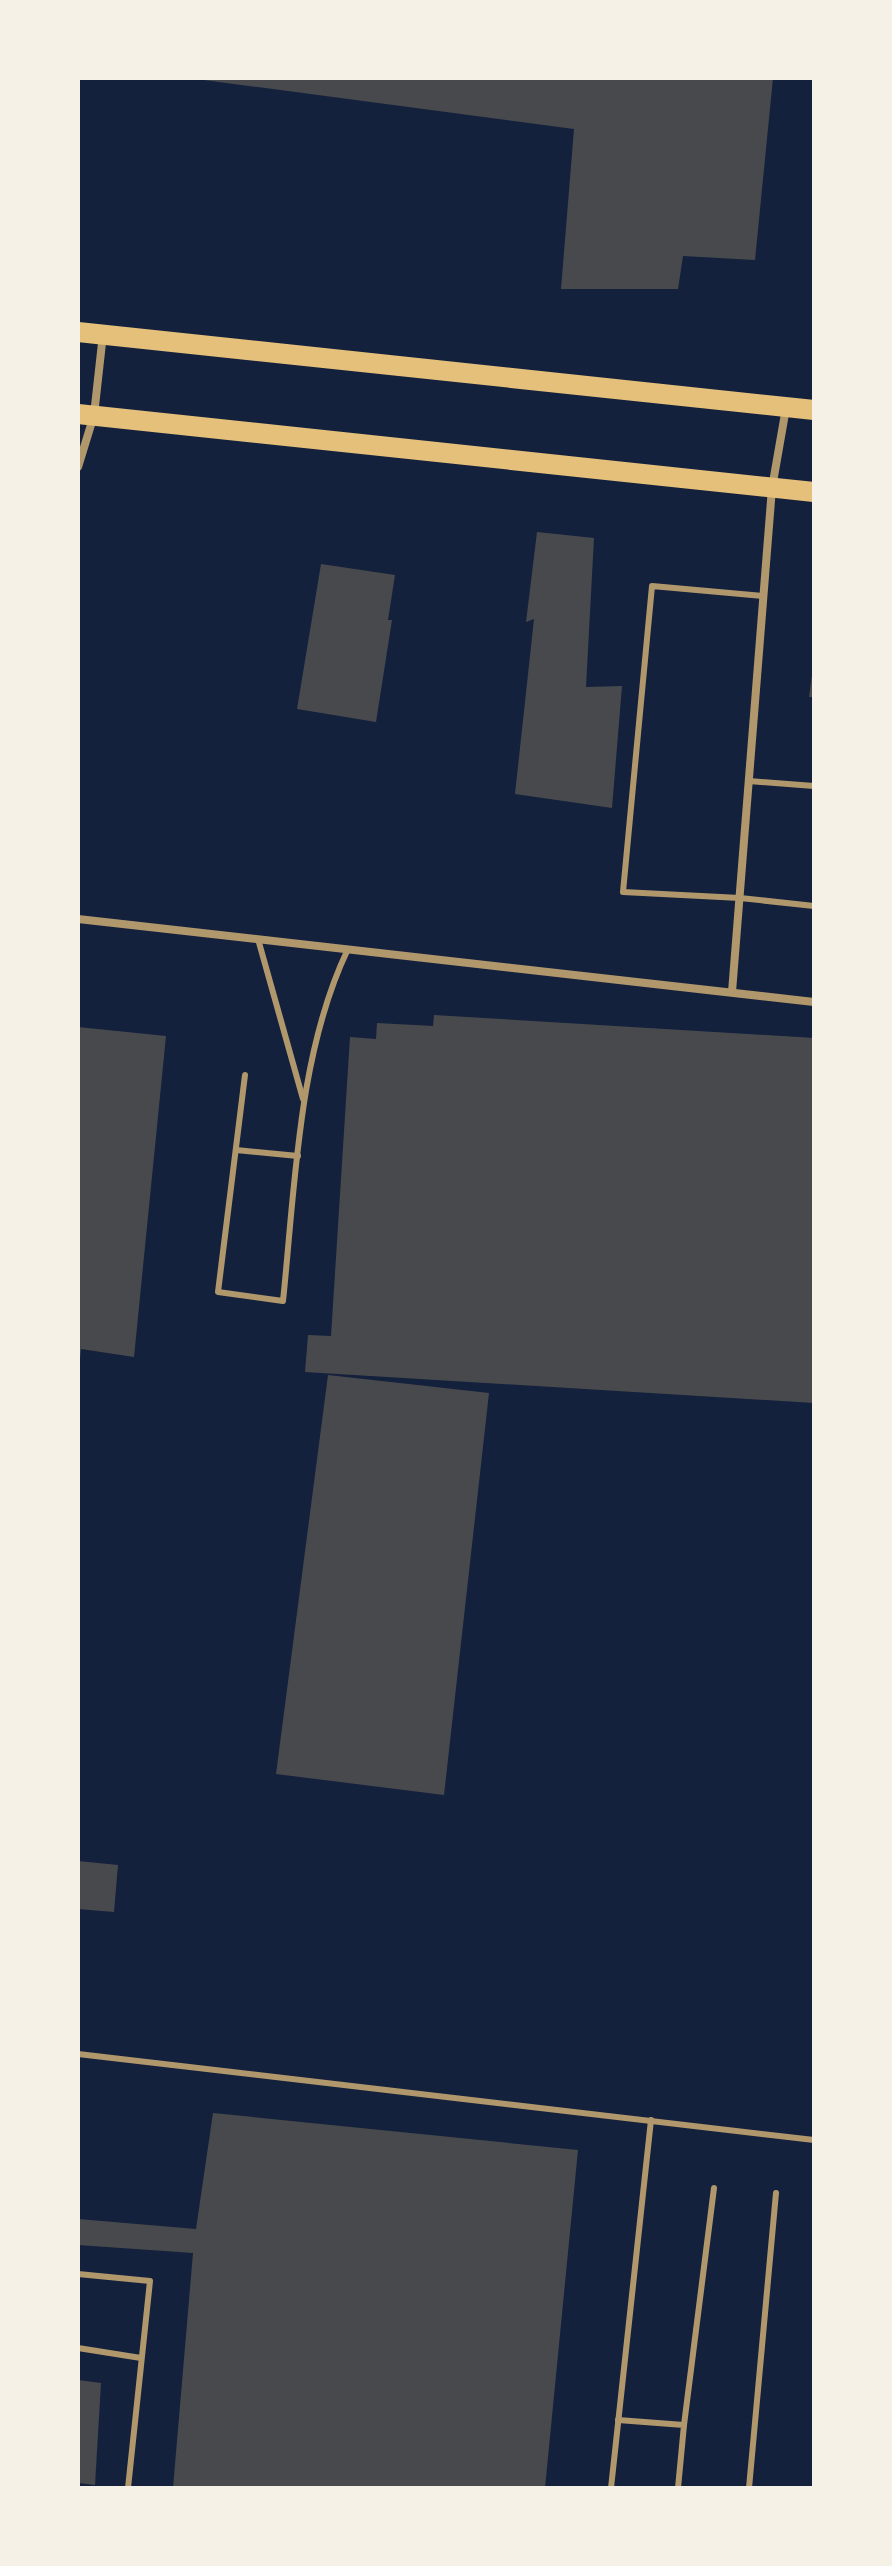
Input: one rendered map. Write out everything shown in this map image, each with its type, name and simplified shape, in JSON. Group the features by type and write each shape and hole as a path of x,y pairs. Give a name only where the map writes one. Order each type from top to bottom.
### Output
{"main road":[{"path":"78,332 814,410"},
{"path":"86,414 814,492"}],"street":[{"path":"78,467 103,333"},
{"path":"732,992 772,488 786,407"},
{"path":"78,919 814,1002"}],"lane":[{"path":"763,596 652,586 623,892 740,898 814,906"},
{"path":"749,781 814,786"},
{"path":"258,939 304,1103"},
{"path":"245,1075 218,1292 283,1301 304,1103 331,983 348,949"},
{"path":"236,1150 298,1156"},
{"path":"78,2054 814,2140"},
{"path":"611,2488 651,2120"},
{"path":"678,2488 714,2188"},
{"path":"749,2488 776,2193"},
{"path":"78,2274 150,2281 128,2488"},
{"path":"78,2348 141,2358"},
{"path":"618,2420 684,2425"}],"building":[{"path":"189,78 773,78 755,260 683,256 678,289 561,289 574,129"},
{"path":"537,532 594,538 586,687 622,686 612,808 515,794 534,619 526,622"},
{"path":"321,564 395,575 388,620 392,620 376,722 297,709"},
{"path":"812,675 814,697 809,697"},
{"path":"434,1015 814,1038 814,1403 305,1372 308,1335 331,1336 350,1037 376,1039 377,1023 433,1026"},
{"path":"78,1027 166,1036 134,1357 81,1349 78,1359"},
{"path":"328,1375 489,1393 444,1795 276,1774"},
{"path":"78,1861 118,1865 114,1912 78,1909"},
{"path":"213,2113 578,2150 545,2488 173,2488 193,2253 78,2245 78,2219 196,2229"},
{"path":"78,2380 101,2383 95,2485 78,2483"}]}
